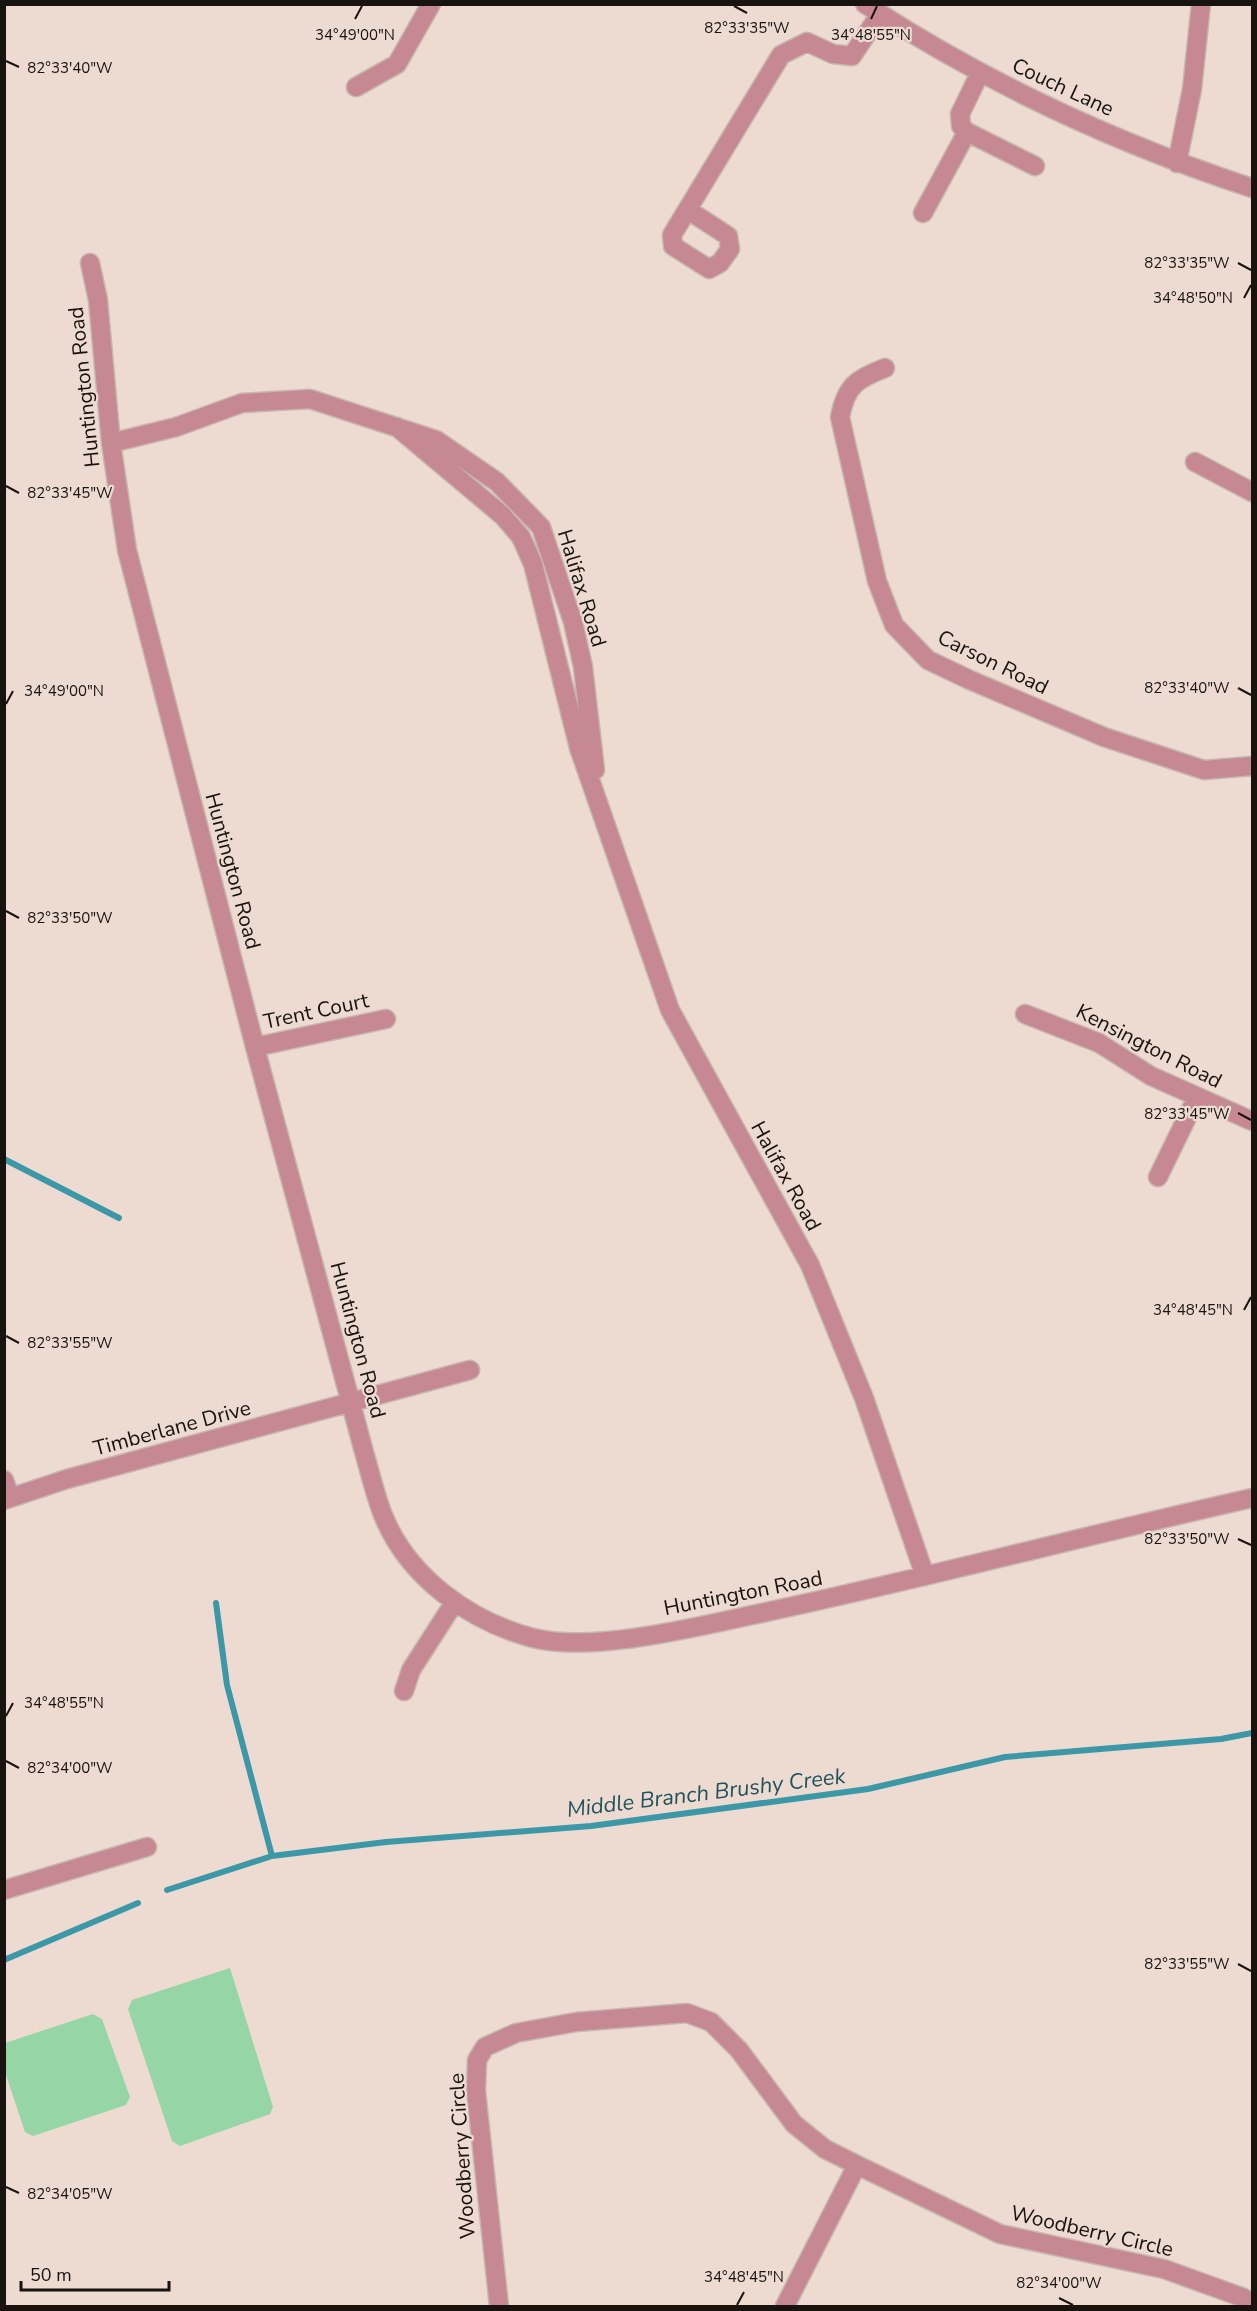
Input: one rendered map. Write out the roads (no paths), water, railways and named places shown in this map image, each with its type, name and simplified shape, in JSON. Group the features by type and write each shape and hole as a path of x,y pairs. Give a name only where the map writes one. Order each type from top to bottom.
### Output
{"street":[{"path":"356,87 397,64 431,4"},
{"path":"1177,163 1192,89 1201,4"},
{"path":"688,210 781,55 807,42 833,54 852,56 872,9"},
{"name":"Couch Lane","path":"872,9 980,73 1044,107 1177,163 1252,188"},
{"path":"980,73 960,114 961,126 967,132 1035,166"},
{"path":"923,213 967,132"},
{"name":"Huntington Road","path":"90,264 98,300 111,442 127,550 255,1047 383,1515 410,1563 454,1603 479,1617 534,1638 582,1641 628,1639 713,1623 925,1576 1252,1498"},
{"name":"Carson Road","path":"885,368 861,377 844,397 840,417 877,581 894,626 928,660 1104,737 1204,770 1252,766"},
{"name":"Halifax Road","path":"111,442 176,427 242,403 310,399 436,440 497,482 541,527 573,622 583,668 600,802"},
{"name":"Halifax Road","path":"397,427 503,516 521,537 533,564 579,748 600,802 670,1011 810,1265 864,1398 925,1576"},
{"path":"1195,462 1252,492"},
{"name":"Kensington Road","path":"1025,1014 1099,1043 1151,1076 1252,1121"},
{"name":"Trent Court","path":"255,1047 386,1019"},
{"path":"1158,1177 1197,1097"},
{"name":"Timberlane Drive","path":"6,1493 352,1404 470,1370"},
{"path":"404,1690 411,1670 454,1603"},
{"path":"4,1890 147,1846"},
{"name":"Woodberry Circle","path":"499,2307 476,2091 477,2060 485,2047 516,2033 576,2022 687,2013 711,2022 739,2050 794,2124 825,2149 1000,2234 1164,2269 1244,2298 1252,2306"},
{"path":"785,2307 857,2165"}],"waterway":[{"path":"4,1159 119,1218"},
{"path":"216,1603 227,1685 272,1856"},
{"name":"Middle Branch Brushy Creek","path":"167,1890 272,1856 386,1842 591,1826 868,1789 1005,1757 1221,1739 1252,1733"},
{"name":"Middle Branch Brushy Creek","path":"4,1960 138,1903"}]}
